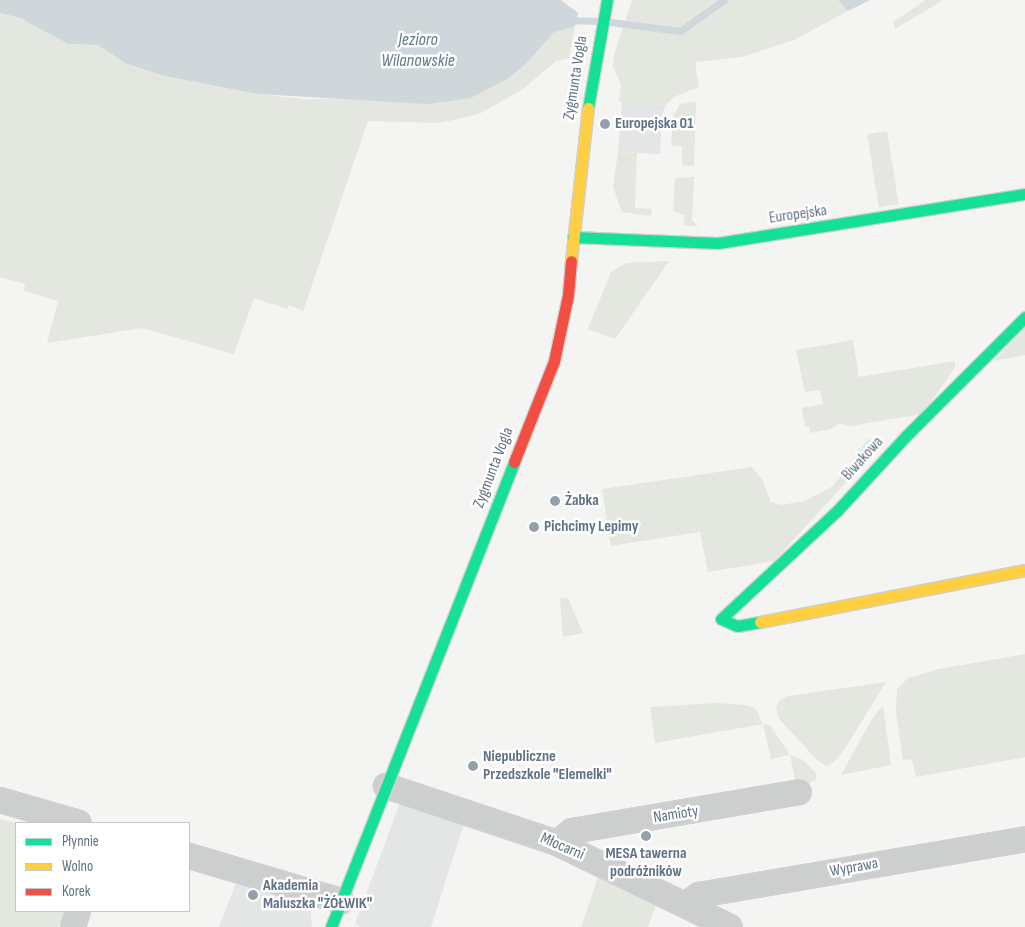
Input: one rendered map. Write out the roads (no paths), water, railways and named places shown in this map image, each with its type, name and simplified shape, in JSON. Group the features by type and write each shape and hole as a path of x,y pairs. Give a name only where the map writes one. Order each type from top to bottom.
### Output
{"street":[{"name":"Zygmunta Vogla","path":"339,919 386,786 554,361 568,295 593,66 607,0"},
{"name":"Europejska","path":"573,236 718,242 862,222 1025,194"},
{"name":"Biwakowa","path":"1025,317 907,435 838,512 721,619 737,626 1025,570"},
{"name":"Młocarni","path":"386,786 557,843 730,927"},
{"name":"Namioty","path":"557,843 572,831 799,792"},
{"path":"0,800 76,822"},
{"name":"Wyprawa","path":"686,904 699,895 1025,839"},
{"path":"190,856 339,919"},
{"path":"73,927 78,912"}],"water":[{"name":"Jezioro Wilanowskie","path":"0,0 561,0 578,13 575,26 553,33 527,63 506,80 471,98 427,104 257,94 161,75 125,63 98,45 68,44 20,18 0,13"},
{"path":"838,0 870,0 848,11"}],"waterway":[{"path":"610,22 680,31 724,0"},
{"path":"567,20 599,21"}],"place":[{"name":"Europejska 01","path":"605,124"},
{"name":"Żabka","path":"555,501"},
{"name":"Pichcimy Lepimy","path":"534,527"},
{"name":"Niepubliczne Przedszkole \"Elemelki\"","path":"473,766"},
{"name":"MESA tawerna podróżników","path":"646,836"},
{"name":"Akademia Maluszka \"ŻÓŁWIK\"","path":"253,895"}]}
